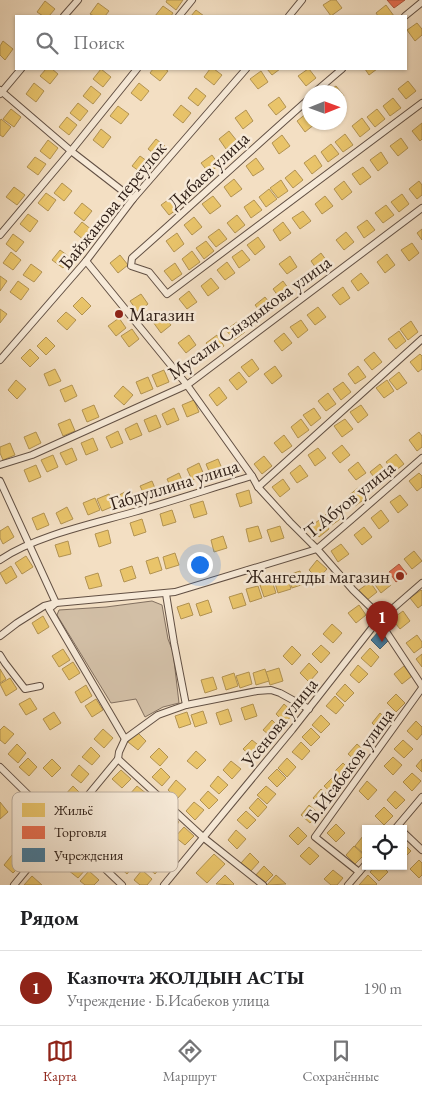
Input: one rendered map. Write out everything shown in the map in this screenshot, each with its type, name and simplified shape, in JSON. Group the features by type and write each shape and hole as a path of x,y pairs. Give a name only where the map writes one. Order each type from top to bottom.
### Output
{"street":[{"path":"65,15 78,0"},
{"path":"180,15 192,0"},
{"path":"290,15 302,0"},
{"path":"406,15 422,2"},
{"path":"20,70 1,92 71,151 133,199"},
{"path":"0,235 136,70"},
{"name":"Байжанова переулок","path":"0,360 86,261 133,199 245,70"},
{"path":"323,85 341,70"},
{"name":"Дибаев улица","path":"302,105 132,258 131,266 149,272 167,294 422,103"},
{"name":"Мусали Сыздыкова улица","path":"0,465 32,455 187,385 422,208"},
{"path":"86,261 187,385 252,476"},
{"name":"Габдуллина улица","path":"0,560 29,544 65,532 252,476 258,486 422,339"},
{"name":"Т.Абуов улица","path":"0,636 44,606 56,603 166,594 317,549 422,458"},
{"path":"0,481 56,603 49,609 125,739"},
{"name":"Б.Исабеков улица","path":"258,486 380,620 422,687 315,837 359,872"},
{"name":"Усенова улица","path":"178,869 309,709 375,624 422,583"},
{"path":"166,594 186,705"},
{"path":"0,655 25,689 40,686"},
{"path":"90,792 118,759 125,739 158,715 186,705 271,690 309,709"},
{"path":"118,759 154,792"},
{"path":"0,767 25,792"},
{"path":"399,825 422,797"},
{"path":"178,814 262,885"},
{"path":"407,836 422,850"},
{"path":"348,885 362,869"},
{"path":"14,885 25,872"},
{"path":"108,872 122,885"},
{"name":"Усенова улица","path":"164,885 175,872"}],"shaded area":[{"path":"152,601 162,605 168,639 173,652 179,703 163,707 145,717 136,699 111,703 57,615 59,610 106,607"}],"building: Жильё":[{"path":"167,0 183,0 176,10 166,2"},
{"path":"331,0 336,0 342,8 330,15 323,5"},
{"path":"45,1 55,9 50,15 42,15 37,12"},
{"path":"98,3 109,11 106,15 90,14"},
{"path":"386,5 393,15 377,15 376,13"},
{"path":"163,6 173,13 172,15 156,15"},
{"path":"196,10 203,15 192,15"},
{"path":"417,23 422,29 422,35 415,41 407,30"},
{"path":"3,41 13,49 5,60 0,55 0,46"},
{"path":"45,70 53,70 58,74 50,84 40,76"},
{"path":"100,70 111,77 103,87 93,79"},
{"path":"152,70 168,71 160,81 150,73"},
{"path":"209,70 215,70 222,75 214,85 204,77"},
{"path":"268,70 279,70 272,75"},
{"path":"310,70 316,78 305,85 298,76"},
{"path":"366,70 376,70 369,75"},
{"path":"261,71 268,82 258,89 250,79"},
{"path":"408,81 416,91 406,99 398,89"},
{"path":"34,83 44,91 36,102 26,94"},
{"path":"139,83 149,91 141,101 131,93"},
{"path":"91,86 101,94 93,104 83,96"},
{"path":"196,88 206,96 198,106 188,98"},
{"path":"279,97 286,107 276,115 268,105"},
{"path":"393,98 401,108 390,116 383,106"},
{"path":"78,103 88,111 80,121 70,113"},
{"path":"181,105 191,113 183,123 173,115"},
{"path":"118,106 129,114 121,124 110,116"},
{"path":"11,109 21,117 14,127 3,119"},
{"path":"377,109 385,119 375,127 367,117"},
{"path":"246,110 253,121 243,129 235,118"},
{"path":"67,117 77,125 69,135 59,127"},
{"path":"302,117 302,128 297,121"},
{"path":"362,118 370,129 360,137 352,126"},
{"path":"1,119 11,127 3,137 0,135"},
{"path":"422,123 422,139 420,141 412,131"},
{"path":"101,129 111,137 103,148 93,140"},
{"path":"229,131 237,141 226,149 219,139"},
{"path":"345,134 353,145 343,152 335,142"},
{"path":"282,135 290,146 279,154 272,143"},
{"path":"401,138 408,148 398,156 390,146"},
{"path":"156,139 166,147 158,157 148,149"},
{"path":"48,140 58,148 50,159 40,151"},
{"path":"331,144 339,154 328,162 321,152"},
{"path":"381,152 388,163 378,171 370,160"},
{"path":"212,155 219,165 209,173 201,163"},
{"path":"315,155 322,166 312,174 304,163"},
{"path":"140,156 151,164 143,174 132,166"},
{"path":"35,157 46,164 38,175 27,167"},
{"path":"256,158 264,169 253,176 246,166"},
{"path":"363,167 371,177 360,185 352,174"},
{"path":"295,170 303,180 293,188 285,178"},
{"path":"234,179 242,189 231,197 224,187"},
{"path":"281,180 288,191 278,198 270,188"},
{"path":"344,181 352,192 342,200 334,189"},
{"path":"419,181 422,185 422,195 417,199 409,189"},
{"path":"62,183 72,191 64,201 54,193"},
{"path":"14,187 25,195 17,205 6,197"},
{"path":"269,189 277,199 266,207 259,197"},
{"path":"46,193 56,200 48,211 38,203"},
{"path":"402,194 409,204 399,212 391,202"},
{"path":"213,196 221,206 210,214 202,204"},
{"path":"325,196 333,206 322,214 315,204"},
{"path":"172,197 179,208 169,215 161,205"},
{"path":"254,200 262,210 251,218 244,207"},
{"path":"82,203 92,211 84,221 74,213"},
{"path":"386,205 394,215 383,223 375,213"},
{"path":"303,211 311,221 300,229 292,218"},
{"path":"28,214 38,221 30,232 20,224"},
{"path":"237,215 245,225 235,233 227,223"},
{"path":"194,217 202,227 192,235 184,225"},
{"path":"367,220 375,230 364,238 357,227"},
{"path":"82,222 92,230 84,240 74,232"},
{"path":"283,222 291,233 280,241 273,230"},
{"path":"219,229 227,239 216,247 208,237"},
{"path":"422,229 422,240 417,233"},
{"path":"346,232 354,242 344,250 336,240"},
{"path":"177,233 184,244 174,252 166,241"},
{"path":"13,234 24,242 16,252 6,244"},
{"path":"258,237 265,247 255,255 247,245"},
{"path":"206,241 214,251 204,259 196,248"},
{"path":"412,243 419,253 409,261 401,250"},
{"path":"60,250 71,258 63,268 52,260"},
{"path":"242,250 250,260 239,268 232,257"},
{"path":"192,251 200,262 189,270 182,259"},
{"path":"11,252 21,260 13,270 3,263"},
{"path":"321,253 329,264 318,271 311,261"},
{"path":"387,254 395,265 385,273 377,262"},
{"path":"120,255 128,265 118,273 110,263"},
{"path":"290,256 297,267 287,274 279,264"},
{"path":"227,262 235,273 225,280 217,270"},
{"path":"175,263 182,274 172,281 164,271"},
{"path":"31,264 42,272 34,282 23,275"},
{"path":"361,273 369,283 358,291 351,281"},
{"path":"0,276 7,281 0,291"},
{"path":"211,278 219,288 208,296 201,286"},
{"path":"18,281 29,289 21,300 10,292"},
{"path":"283,281 291,292 281,300 273,289"},
{"path":"343,287 350,298 340,305 332,295"},
{"path":"189,291 197,302 187,309 179,299"},
{"path":"141,294 148,304 138,312 130,301"},
{"path":"82,297 91,306 82,315 73,306"},
{"path":"265,297 273,307 263,315 255,305"},
{"path":"318,307 326,317 315,325 307,315"},
{"path":"0,309 7,314 0,323"},
{"path":"66,312 76,320 67,330 57,321"},
{"path":"163,315 171,325 161,333 153,322"},
{"path":"119,318 126,328 116,336 108,326"},
{"path":"301,320 308,330 298,338 290,327"},
{"path":"411,321 418,332 408,340 400,329"},
{"path":"237,322 245,332 234,340 226,330"},
{"path":"132,329 139,339 129,347 121,336"},
{"path":"399,331 406,341 396,349 388,339"},
{"path":"284,333 292,343 282,351 274,341"},
{"path":"189,335 196,345 186,353 178,343"},
{"path":"217,335 224,346 214,353 206,343"},
{"path":"46,337 55,346 46,355 37,346"},
{"path":"30,349 39,358 30,367 21,358"},
{"path":"374,352 382,362 372,370 364,360"},
{"path":"420,354 422,356 422,369 418,372 410,362"},
{"path":"252,359 259,369 249,377 241,367"},
{"path":"275,366 282,376 272,384 264,374"},
{"path":"358,366 366,377 355,384 348,374"},
{"path":"55,369 61,381 49,386 44,374"},
{"path":"164,370 169,382 157,387 152,375"},
{"path":"239,372 247,382 237,390 229,380"},
{"path":"399,372 407,383 397,390 389,380"},
{"path":"148,377 153,389 141,394 136,382"},
{"path":"16,380 26,389 17,399 8,390"},
{"path":"387,380 394,391 384,398 376,388"},
{"path":"343,382 351,392 341,400 333,389"},
{"path":"72,385 77,396 65,402 60,390"},
{"path":"123,386 133,395 124,405 114,396"},
{"path":"219,387 227,398 217,406 209,395"},
{"path":"328,393 336,404 326,411 318,401"},
{"path":"194,400 199,412 187,417 182,405"},
{"path":"94,405 99,417 87,422 82,410"},
{"path":"361,405 368,415 358,423 350,412"},
{"path":"174,408 179,420 167,425 162,414"},
{"path":"314,408 321,418 311,426 303,415"},
{"path":"156,415 161,427 149,432 144,420"},
{"path":"70,419 75,431 63,436 58,424"},
{"path":"301,419 309,430 298,438 291,427"},
{"path":"345,419 353,429 342,437 334,426"},
{"path":"137,423 142,435 130,440 125,429"},
{"path":"118,431 123,443 111,448 106,437"},
{"path":"36,432 41,443 29,449 24,437"},
{"path":"419,432 422,436 422,447 417,451 409,440"},
{"path":"284,435 292,446 282,453 274,443"},
{"path":"93,438 98,450 86,455 81,443"},
{"path":"10,443 15,455 3,460 0,447"},
{"path":"342,445 350,455 340,463 332,453"},
{"path":"72,448 77,460 66,465 60,453"},
{"path":"318,448 326,458 315,466 308,455"},
{"path":"396,454 404,464 394,472 386,462"},
{"path":"53,455 58,467 47,472 41,460"},
{"path":"264,456 272,466 262,474 254,464"},
{"path":"218,459 223,471 211,476 206,464"},
{"path":"358,462 366,473 356,480 348,470"},
{"path":"199,463 204,475 192,480 187,469"},
{"path":"380,464 388,475 378,482 370,472"},
{"path":"36,465 41,477 29,482 24,470"},
{"path":"300,465 308,476 297,483 290,473"},
{"path":"179,473 184,485 172,490 167,479"},
{"path":"419,473 422,476 422,487 417,491 409,481"},
{"path":"283,479 290,489 280,497 272,487"},
{"path":"152,481 157,493 146,498 140,486"},
{"path":"358,488 366,498 355,506 348,496"},
{"path":"131,489 136,501 124,506 119,495"},
{"path":"249,490 252,503 240,507 236,494"},
{"path":"109,494 114,506 102,511 97,499"},
{"path":"400,495 408,505 398,513 390,502"},
{"path":"95,498 100,510 88,515 83,503"},
{"path":"203,501 207,514 194,518 190,505"},
{"path":"67,507 73,519 61,524 56,513"},
{"path":"335,507 343,517 332,525 325,515"},
{"path":"172,510 176,522 163,526 160,514"},
{"path":"381,510 389,521 379,529 371,518"},
{"path":"44,513 49,525 37,530 32,518"},
{"path":"322,518 329,529 319,537 311,526"},
{"path":"142,519 146,532 134,536 130,523"},
{"path":"8,526 14,537 3,544 0,538 0,531"},
{"path":"258,526 262,538 249,542 246,529"},
{"path":"280,526 284,538 271,542 267,530"},
{"path":"364,527 372,537 362,545 354,535"},
{"path":"108,530 111,543 99,547 95,534"},
{"path":"223,536 227,548 214,552 211,540"},
{"path":"68,541 71,554 59,557 55,545"},
{"path":"341,544 349,554 338,562 331,551"},
{"path":"414,551 422,561 412,569 404,559"},
{"path":"175,553 179,565 166,569 163,557"},
{"path":"26,556 33,567 22,574 15,563"},
{"path":"158,557 162,570 150,574 146,561"},
{"path":"317,560 327,569 318,579 309,570"},
{"path":"11,566 17,577 6,584 0,573"},
{"path":"132,566 136,578 124,582 120,570"},
{"path":"300,571 304,584 292,588 288,575"},
{"path":"98,573 102,586 89,589 85,577"},
{"path":"383,575 391,585 381,593 373,582"},
{"path":"287,576 291,589 278,593 274,580"},
{"path":"272,581 276,593 264,597 260,585"},
{"path":"370,582 377,592 367,600 359,590"},
{"path":"258,586 262,598 250,602 246,589"},
{"path":"421,590 422,605 418,608 410,598"},
{"path":"242,593 246,605 233,609 229,597"},
{"path":"208,600 212,612 200,616 196,604"},
{"path":"189,603 193,615 181,619 177,607"},
{"path":"359,605 366,615 356,623 348,613"},
{"path":"403,611 410,621 400,629 392,619"},
{"path":"43,616 49,627 38,634 32,623"},
{"path":"332,624 342,633 333,643 323,634"},
{"path":"417,635 422,642 422,647 414,653 406,643"},
{"path":"321,645 330,653 321,663 312,654"},
{"path":"292,646 301,655 292,665 283,656"},
{"path":"370,648 379,657 371,667 361,658"},
{"path":"63,649 70,660 59,667 52,656"},
{"path":"422,654 422,667 416,659"},
{"path":"73,662 80,673 69,680 62,669"},
{"path":"309,663 318,672 309,682 300,673"},
{"path":"358,665 368,674 359,683 350,675"},
{"path":"404,666 412,676 402,684 394,674"},
{"path":"279,668 283,681 270,685 266,672"},
{"path":"0,669 6,679 0,683"},
{"path":"265,669 269,681 256,685 253,673"},
{"path":"249,672 252,684 240,688 236,676"},
{"path":"234,673 238,686 226,690 222,677"},
{"path":"213,677 217,689 205,693 201,680"},
{"path":"10,678 17,689 6,696 0,684"},
{"path":"345,684 354,693 345,702 336,694"},
{"path":"86,685 92,696 81,703 75,692"},
{"path":"396,694 405,703 396,712 387,703"},
{"path":"335,696 344,705 336,714 326,706"},
{"path":"30,698 37,709 26,715 19,704"},
{"path":"96,699 103,710 92,717 85,706"},
{"path":"253,704 257,716 245,720 241,708"},
{"path":"284,704 294,713 285,723 276,714"},
{"path":"228,709 232,721 220,725 216,713"},
{"path":"203,711 207,723 195,727 191,715"},
{"path":"54,712 61,723 50,730 43,719"},
{"path":"187,712 191,724 179,728 175,716"},
{"path":"380,713 390,722 381,732 372,723"},
{"path":"321,715 330,724 321,733 312,725"},
{"path":"272,720 281,729 273,738 263,730"},
{"path":"416,721 422,727 422,734 417,740 407,731"},
{"path":"4,726 14,734 5,744 0,740 0,730"},
{"path":"311,728 320,737 311,746 302,737"},
{"path":"103,729 113,738 104,748 94,739"},
{"path":"137,732 146,741 138,750 128,742"},
{"path":"252,740 262,748 253,758 243,749"},
{"path":"403,740 413,749 404,758 394,749"},
{"path":"301,742 310,751 302,760 292,752"},
{"path":"17,744 26,753 18,763 8,754"},
{"path":"357,744 367,753 358,763 348,754"},
{"path":"91,747 100,756 92,765 82,757"},
{"path":"159,748 168,757 160,766 150,757"},
{"path":"196,751 206,760 197,769 187,761"},
{"path":"393,757 402,765 393,775 384,766"},
{"path":"28,758 37,767 29,776 19,767"},
{"path":"287,758 296,767 287,777 278,768"},
{"path":"52,759 61,768 52,777 43,768"},
{"path":"422,759 422,772 416,766"},
{"path":"231,761 241,769 232,779 223,770"},
{"path":"343,763 352,772 343,781 334,772"},
{"path":"79,765 89,774 81,783 71,775"},
{"path":"161,768 170,777 162,786 152,777"},
{"path":"277,769 286,778 277,787 268,778"},
{"path":"121,770 131,779 122,788 112,779"},
{"path":"412,773 421,781 412,791 403,782"},
{"path":"218,776 228,785 219,794 210,786"},
{"path":"333,777 342,786 334,795 324,786"},
{"path":"176,780 186,789 178,798 178,792 170,792 168,790"},
{"path":"367,781 377,790 368,800 359,791"},
{"path":"73,786 79,792 68,792"},
{"path":"137,786 144,792 132,792"},
{"path":"266,786 276,794 267,804 257,795"},
{"path":"321,789 331,798 322,807 313,798"},
{"path":"208,791 218,800 209,809 200,800"},
{"path":"395,791 405,800 396,809 387,800"},
{"path":"258,798 267,807 258,817 249,808"},
{"path":"0,802 8,812 0,819"},
{"path":"194,802 204,810 195,820 186,811"},
{"path":"309,805 319,814 310,823 301,815"},
{"path":"384,807 393,816 384,825 375,816"},
{"path":"246,811 256,820 247,829 237,820"},
{"path":"336,824 345,833 336,842 327,833"},
{"path":"184,827 194,836 185,845 178,839 178,834"},
{"path":"298,827 307,836 298,845 289,836"},
{"path":"236,830 246,839 237,849 228,840"},
{"path":"362,837 362,852 355,846"},
{"path":"354,846 362,853 362,857 355,864 346,855"},
{"path":"309,847 319,856 310,865 300,856"},
{"path":"407,847 411,851 407,855"},
{"path":"250,853 259,862 250,872 241,863"},
{"path":"214,854 225,864 207,883 196,873"},
{"path":"12,855 12,872 14,872 13,873 4,865"},
{"path":"419,860 422,863 422,875 419,878 410,869"},
{"path":"264,866 273,875 264,884 255,876"},
{"path":"333,870 343,878 337,885 331,885 324,879"},
{"path":"372,870 386,870 388,872 379,881 370,872"},
{"path":"70,872 83,872 78,878"},
{"path":"88,872 99,880 94,885 85,885 80,881"},
{"path":"140,872 144,872 152,879 147,885 140,885 134,880"},
{"path":"225,875 234,884 233,885 216,884"},
{"path":"276,875 286,884 267,885"},
{"path":"368,875 377,884 359,885"},
{"path":"32,876 42,885 24,885"}],"building: Торговля":[{"path":"387,0 405,0 394,8"},
{"path":"399,564 407,574 396,582 389,572"}],"building: Учреждения":[{"path":"379,631 389,640 380,649 371,640"}],"place":[{"name":"Магазин","path":"119,314"},
{"name":"Жангелды магазин","path":"400,576"},
{"name":"Казпочта ЖОЛДЫН АСТЫ","path":"382,642"}]}
